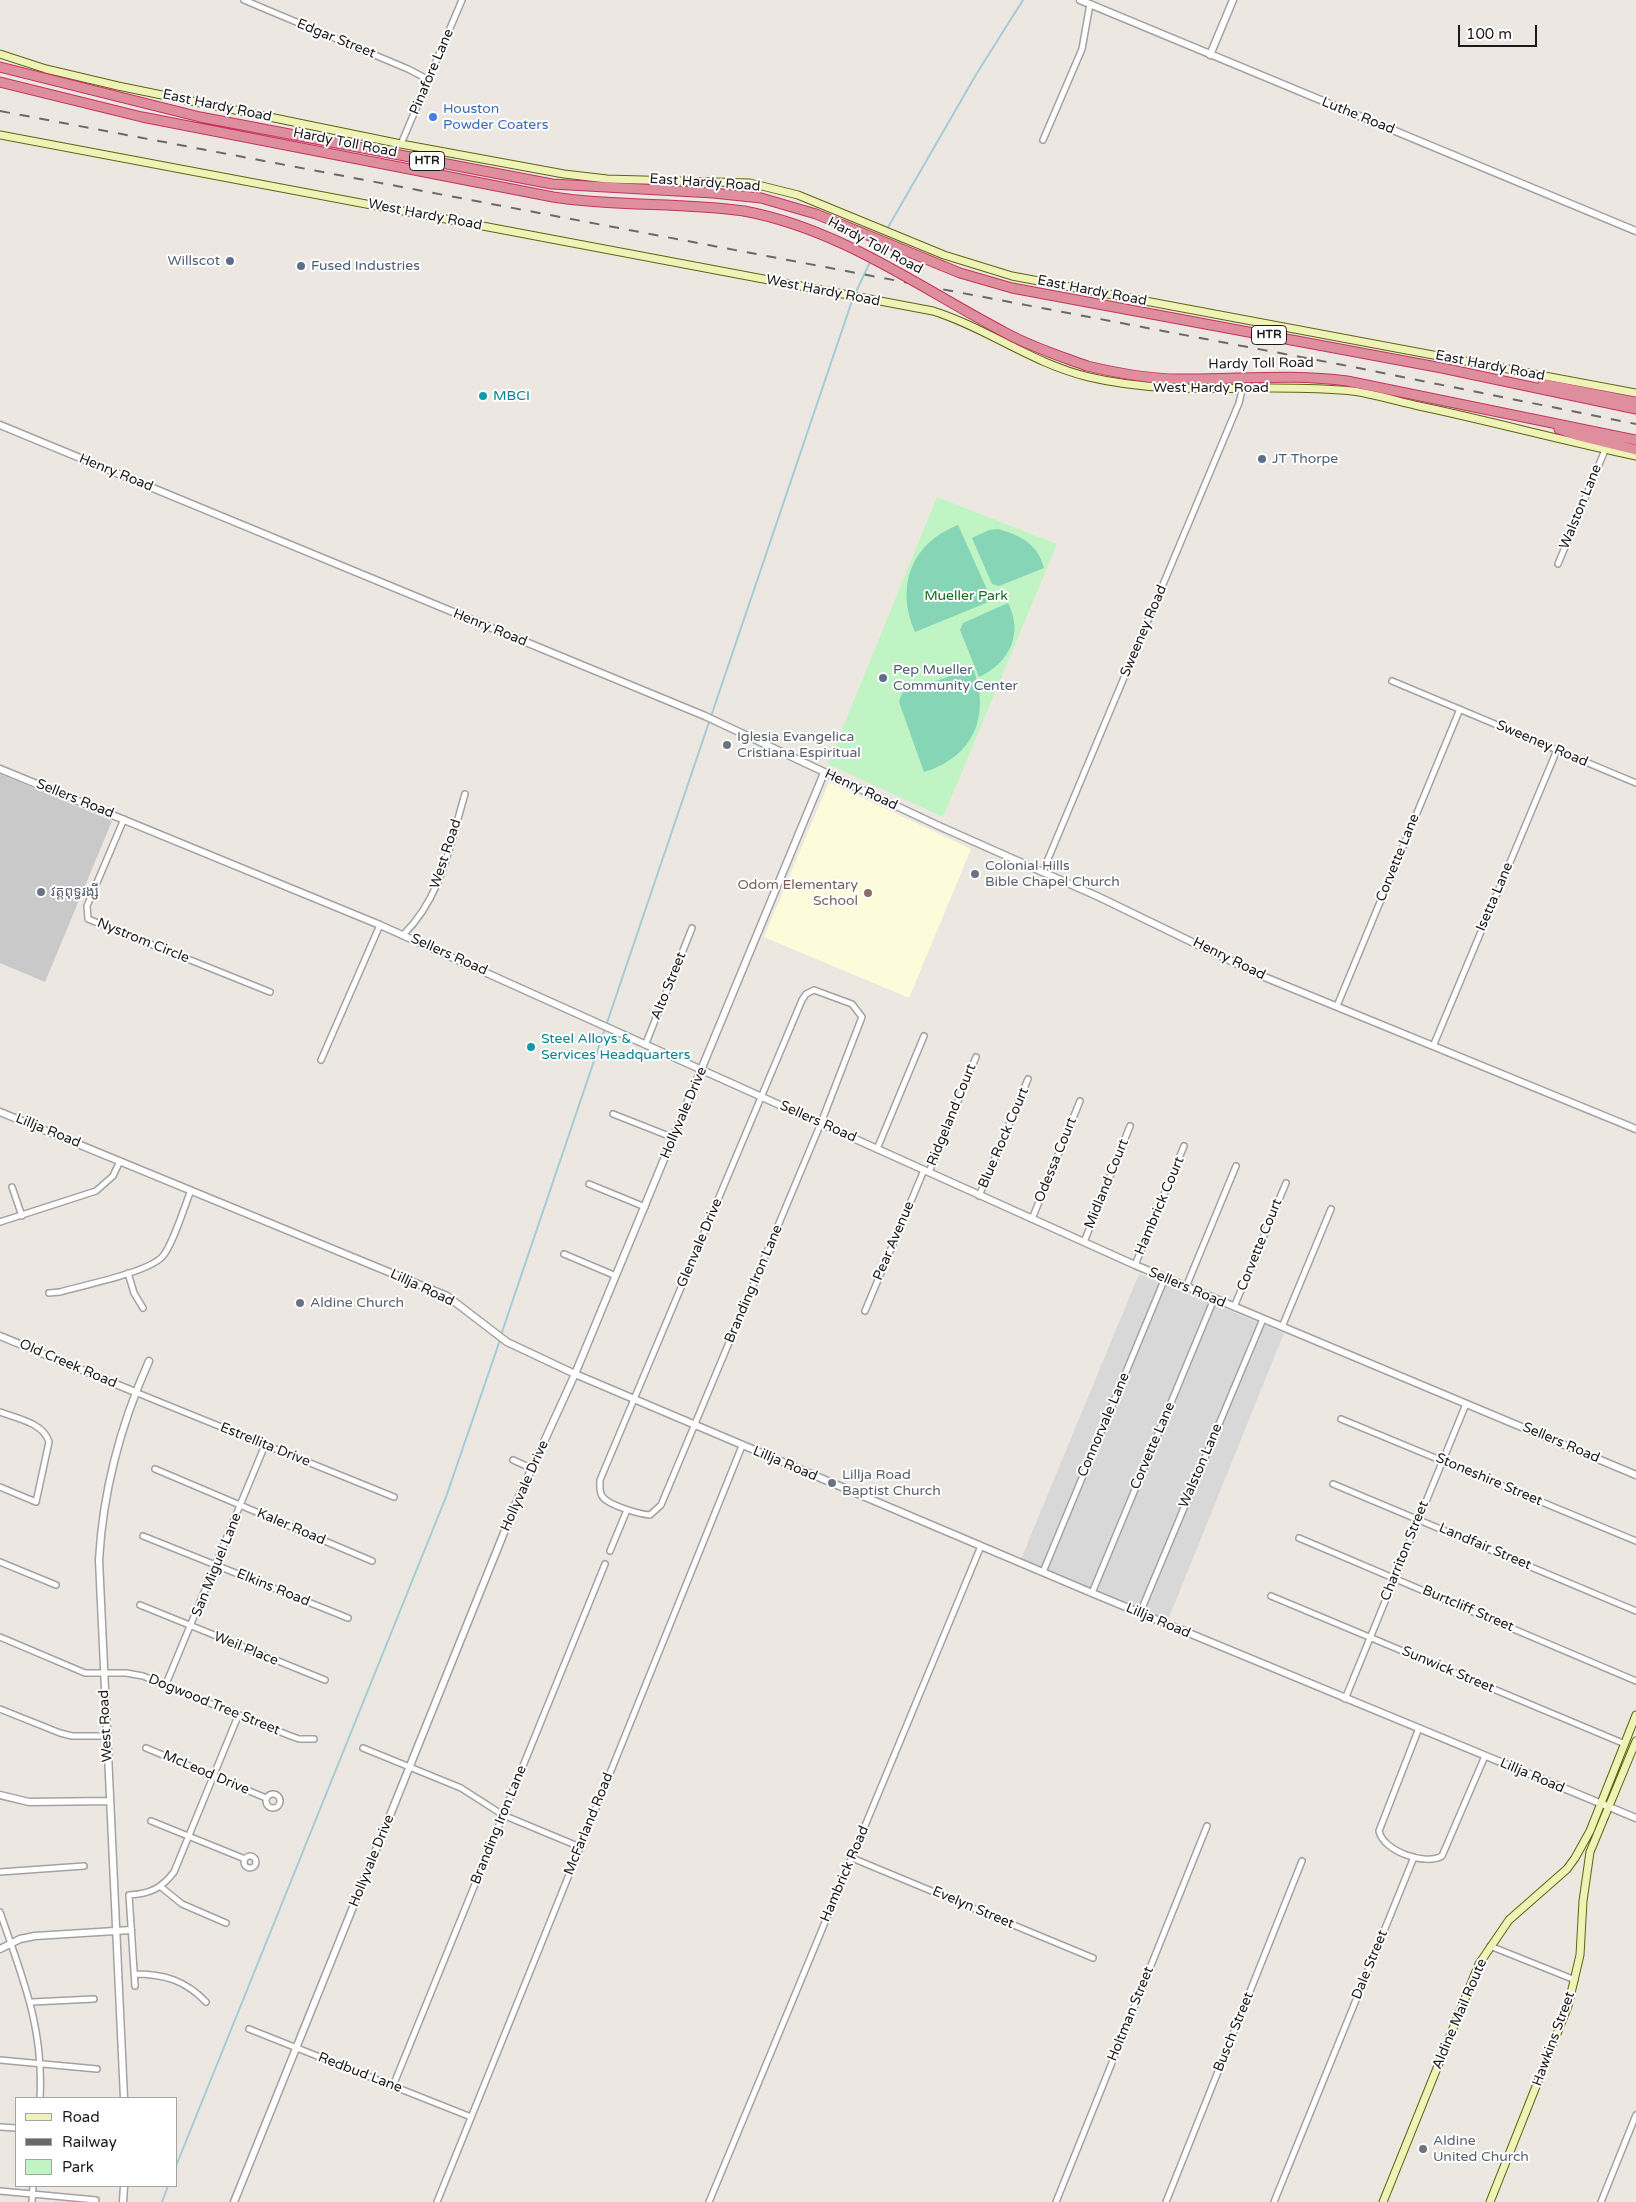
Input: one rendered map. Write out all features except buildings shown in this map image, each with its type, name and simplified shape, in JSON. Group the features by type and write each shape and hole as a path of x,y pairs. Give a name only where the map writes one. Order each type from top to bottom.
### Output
{"highway":[{"name":"Hardy Toll Road","path":"0,67 200,117 552,184 712,193 761,198 799,208 960,273 1012,288 1442,368 1636,409"},
{"name":"Hardy Toll Road","path":"0,82 142,117 552,197 588,202 706,207 744,211 776,218 827,235 1008,334 1087,366 1129,375 1178,379 1324,378 1636,440"},
{"path":"1442,368 1636,402"},
{"path":"1536,419 1579,436 1636,450"}],"main road":[{"name":"East Hardy Road","path":"0,54 69,75 401,144 579,176 750,183 798,195 890,234 974,266 1022,278 1636,393"},
{"name":"West Hardy Road","path":"0,135 860,299 933,311 954,317 1034,357 1092,378 1147,388 1242,390 1288,387 1355,392 1636,456"},
{"name":"Aldine Mail Route","path":"1383,2202 1471,1980 1490,1946 1519,1909 1566,1869 1575,1858 1590,1831 1636,1716"},
{"path":"1608,1807 1636,1741"},
{"name":"Hawkins Street","path":"1490,2202 1560,2029 1576,1980 1580,1955 1586,1870 1595,1839 1608,1807"}],"street":[{"name":"Edgar Street","path":"244,0 408,69 428,80"},
{"name":"Pinafore Lane","path":"401,144 462,0"},
{"name":"Luthe Road","path":"1080,0 1636,231"},
{"path":"1210,55 1233,0"},
{"path":"1043,140 1082,49 1090,4"},
{"name":"Sweeney Road","path":"1043,871 1236,411 1242,390"},
{"name":"Henry Road","path":"0,425 718,722 824,773 1043,871 1262,976 1434,1044 1573,1104 1636,1128"},
{"name":"Walston Lane","path":"1558,564 1605,450"},
{"name":"Sweeney Road","path":"1392,681 1636,783"},
{"name":"Corvette Lane","path":"1337,1006 1460,709"},
{"name":"Isetta Lane","path":"1434,1044 1557,750"},
{"name":"Sellers Road","path":"0,769 380,925 646,1043 1164,1278 1636,1475"},
{"name":"Hollyvale Drive","path":"234,2202 516,1503 575,1374 824,773"},
{"name":"West Road","path":"403,935 416,922 433,895 446,863 465,794"},
{"name":"Nystrom Circle","path":"124,819 87,906 88,919 270,992"},
{"path":"321,1060 380,925"},
{"name":"Alto Street","path":"646,1043 692,928"},
{"name":"Glenvale Drive","path":"627,1510 603,1498 600,1480 806,994 819,991 836,998"},
{"name":"Branding Iron Lane","path":"627,1510 650,1514 658,1510 821,1123 862,1017 852,1004 836,998"},
{"path":"877,1149 924,1036"},
{"name":"Ridgeland Court","path":"926,1171 976,1057"},
{"name":"Blue Rock Court","path":"980,1196 1028,1079"},
{"name":"Odessa Court","path":"1032,1219 1080,1101"},
{"name":"Lillja Road","path":"0,1112 447,1296 505,1340 575,1374 695,1426 1345,1699 1636,1818"},
{"path":"613,1114 674,1138"},
{"name":"Midland Court","path":"1084,1242 1130,1126"},
{"name":"Hambrick Court","path":"1135,1265 1184,1146"},
{"path":"0,1222 96,1191 113,1176 120,1161"},
{"path":"1186,1287 1236,1166"},
{"name":"Pear Avenue","path":"865,1311 926,1171"},
{"name":"Corvette Court","path":"1234,1307 1286,1183"},
{"path":"589,1184 645,1207"},
{"path":"12,1187 22,1216"},
{"path":"49,1293 60,1292 151,1265 162,1257 191,1190"},
{"path":"1282,1327 1331,1209"},
{"path":"564,1254 616,1276"},
{"path":"128,1273 134,1293 143,1308"},
{"name":"Connorvale Lane","path":"1043,1572 1164,1278"},
{"name":"Corvette Lane","path":"1092,1593 1214,1299"},
{"name":"Walston Lane","path":"1140,1613 1263,1319"},
{"name":"Old Creek Road","path":"0,1336 135,1392"},
{"name":"West Road","path":"124,2097 99,1578 103,1517 112,1464 135,1392 149,1362"},
{"name":"Estrellita Drive","path":"135,1392 394,1497"},
{"name":"Charriton Street","path":"1345,1699 1466,1404"},
{"path":"0,1412 41,1428 47,1434 49,1442 36,1502 0,1487"},
{"name":"Stoneshire Street","path":"1341,1419 1636,1541"},
{"name":"San Miguel Lane","path":"166,1684 192,1626 265,1445"},
{"name":"McFarland Road","path":"437,2202 742,1446"},
{"path":"513,1460 533,1469"},
{"name":"Kaler Road","path":"155,1469 372,1561"},
{"name":"Landfair Street","path":"1333,1484 1636,1611"},
{"path":"610,1551 627,1510"},
{"name":"Elkins Road","path":"143,1536 348,1618"},
{"name":"Burtcliff Street","path":"1299,1538 1636,1681"},
{"name":"Hambrick Road","path":"708,2202 981,1546"},
{"path":"0,1562 56,1585"},
{"name":"Branding Iron Lane","path":"393,2086 605,1564"},
{"name":"Sunwick Street","path":"1271,1596 1625,1744"},
{"name":"Weil Place","path":"140,1605 325,1680"},
{"name":"Dogwood Tree Street","path":"0,1638 77,1670 103,1674 126,1673 143,1676 166,1684 238,1716 299,1739 314,1739"},
{"path":"0,1709 60,1733 72,1736 106,1736"},
{"path":"135,1986 129,1895 140,1894 161,1887 174,1872 238,1716"},
{"path":"1419,1728 1379,1831 1380,1836 1387,1845 1414,1857 1425,1861 1442,1856 1485,1756"},
{"name":"McLeod Drive","path":"146,1748 266,1798"},
{"path":"363,1748 461,1788 503,1815 580,1847"},
{"path":"0,1795 29,1802 110,1801"},
{"path":"151,1820 245,1859"},
{"name":"Holtman Street","path":"1056,2202 1207,1826"},
{"name":"Dale Street","path":"1274,2202 1414,1857"},
{"name":"Evelyn Street","path":"852,1858 1093,1958"},
{"name":"Busch Street","path":"1166,2202 1302,1861"},
{"path":"0,1872 84,1866"},
{"path":"161,1887 182,1904 226,1923"},
{"path":"0,1912 32,2002 41,2064 40,2097"},
{"path":"0,1949 20,1939 52,1934 131,1930"},
{"path":"1490,1946 1576,1980"},
{"path":"134,1974 154,1974 175,1979 197,1992 206,2002"},
{"path":"32,2002 94,1999"},
{"name":"Redbud Lane","path":"249,2029 470,2117"},
{"path":"0,2060 97,2069"},
{"path":"1601,2202 1636,2115"},
{"path":"0,2127 15,2128"},
{"path":"32,2202 33,2187"},
{"path":"123,2202 124,2187"},
{"path":"0,2191 96,2200"}],"shaded area":[{"name":"វត្តពុទ្ធរង្សី","path":"0,774 112,821 45,982 0,963"},
{"name":"Odom Elementary School","path":"829,782 971,849 909,998 764,937"},
{"path":"1139,1274 1284,1333 1168,1620 1021,1559"}],"green space":[{"name":"Mueller Park","path":"937,497 1057,544 943,817 828,764"},
{"path":"958,525 989,594 986,603 915,632 909,615 907,599 907,583 911,568 918,555 929,543 942,533"},
{"path":"998,529 1014,534 1033,547 1044,568 999,586 992,584 972,538 989,530"},
{"path":"1008,603 1013,615 1014,626 1011,646 1006,656 998,664 979,677 960,630 963,623"},
{"path":"973,668 980,702 979,718 974,732 966,745 955,756 941,765 924,772 899,702 902,693"}],"waterway":[{"path":"887,229 977,73 1023,0"},
{"path":"873,256 879,244"},
{"path":"855,294 871,260"},
{"path":"501,1335 853,298"},
{"path":"178,2161 446,1497 500,1340"},
{"path":"162,2202 168,2187"}],"railway":[{"path":"0,111 1343,365 1636,424"}],"place":[{"name":"Houston Powder Coaters","path":"433,117"},
{"name":"Willscot","path":"230,261"},
{"name":"Fused Industries","path":"301,266"},
{"name":"MBCI","path":"483,396"},
{"name":"JT Thorpe","path":"1262,459"},
{"name":"Pep Mueller Community Center","path":"883,678"},
{"name":"Iglesia Evangelica Cristiana Espiritual","path":"727,745"},
{"name":"Colonial Hills Bible Chapel Church","path":"975,874"},
{"name":"វត្តពុទ្ធរង្សី","path":"41,892"},
{"name":"Odom Elementary School","path":"868,893"},
{"name":"Steel Alloys & Services Headquarters","path":"531,1047"},
{"name":"Aldine Church","path":"300,1303"},
{"name":"Lillja Road Baptist Church","path":"832,1483"},
{"name":"Aldine United Church","path":"1423,2149"}]}
